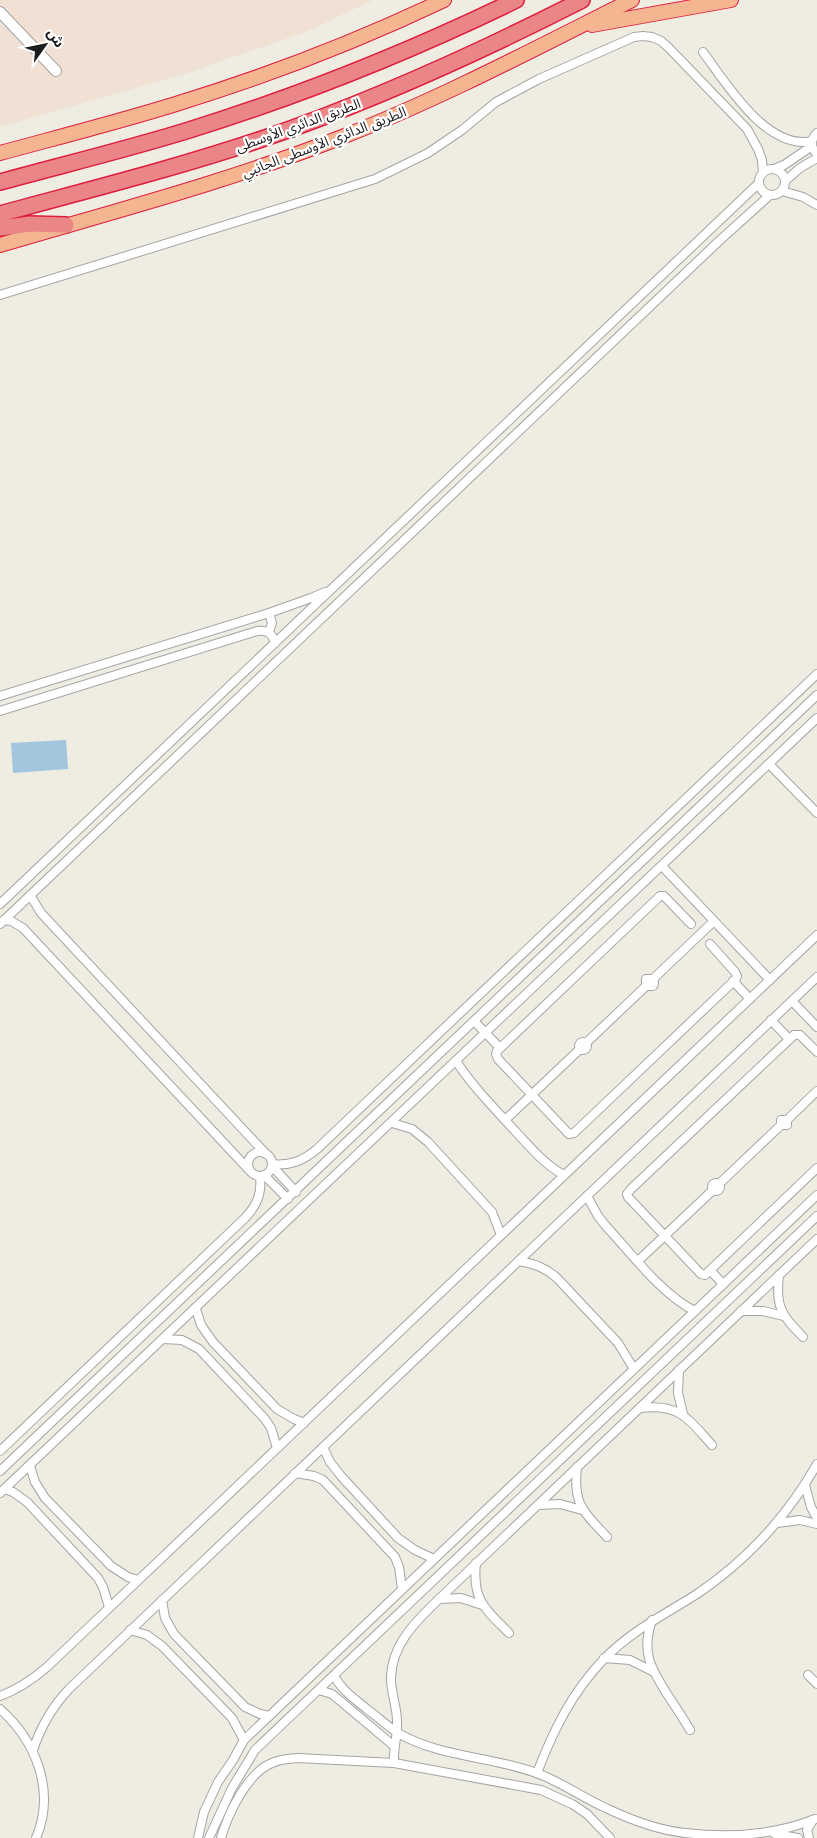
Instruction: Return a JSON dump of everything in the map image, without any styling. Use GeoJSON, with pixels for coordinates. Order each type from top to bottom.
{"type":"FeatureCollection","features":[{"type":"Feature","properties":{"kind":"highway"},"geometry":{"type":"LineString","coordinates":[[0,153],[142,114],[242,82],[348,42],[444,0]]}},
{"type":"Feature","properties":{"kind":"highway"},"geometry":{"type":"LineString","coordinates":[[0,182],[160,139],[277,100],[401,52],[516,0]]}},
{"type":"Feature","properties":{"kind":"highway","name":"الطريق الدائري الأوسطى"},"geometry":{"type":"LineString","coordinates":[[0,214],[161,171],[297,126],[430,73],[582,0]]}},
{"type":"Feature","properties":{"kind":"highway","name":"الطريق الدائري الأوسطى الجانبي"},"geometry":{"type":"LineString","coordinates":[[0,245],[205,186],[341,138],[465,84],[632,0]]}},
{"type":"Feature","properties":{"kind":"highway"},"geometry":{"type":"LineString","coordinates":[[570,31],[611,21],[731,0]]}},
{"type":"Feature","properties":{"kind":"highway"},"geometry":{"type":"LineString","coordinates":[[0,228],[30,224],[66,225]]}},
{"type":"Feature","properties":{"kind":"street"},"geometry":{"type":"LineString","coordinates":[[0,12],[56,71]]}},
{"type":"Feature","properties":{"kind":"street"},"geometry":{"type":"LineString","coordinates":[[0,295],[375,178],[411,162],[445,142],[496,102],[514,91],[618,44],[643,36],[652,37],[668,47],[746,129],[762,160],[763,173],[759,183],[0,904]]}},
{"type":"Feature","properties":{"kind":"street"},"geometry":{"type":"LineString","coordinates":[[703,52],[734,93],[768,129],[785,139],[812,144]]}},
{"type":"Feature","properties":{"kind":"street"},"geometry":{"type":"LineString","coordinates":[[763,173],[784,165],[812,144],[817,134]]}},
{"type":"Feature","properties":{"kind":"street"},"geometry":{"type":"LineString","coordinates":[[812,144],[817,154]]}},
{"type":"Feature","properties":{"kind":"street"},"geometry":{"type":"LineString","coordinates":[[2,922],[719,241],[770,195],[778,194],[782,191],[785,181],[800,168],[817,158]]}},
{"type":"Feature","properties":{"kind":"street"},"geometry":{"type":"LineString","coordinates":[[774,169],[782,173],[785,181]]}},
{"type":"Feature","properties":{"kind":"street"},"geometry":{"type":"LineString","coordinates":[[759,183],[762,190],[770,195]]}},
{"type":"Feature","properties":{"kind":"street"},"geometry":{"type":"LineString","coordinates":[[782,191],[803,197],[817,205]]}},
{"type":"Feature","properties":{"kind":"street"},"geometry":{"type":"LineString","coordinates":[[439,487],[449,498]]}},
{"type":"Feature","properties":{"kind":"street"},"geometry":{"type":"LineString","coordinates":[[0,696],[269,613],[312,598],[334,587]]}},
{"type":"Feature","properties":{"kind":"street"},"geometry":{"type":"LineString","coordinates":[[269,613],[272,622],[269,632]]}},
{"type":"Feature","properties":{"kind":"street"},"geometry":{"type":"LineString","coordinates":[[0,711],[257,631],[269,632],[273,637],[274,643]]}},
{"type":"Feature","properties":{"kind":"street"},"geometry":{"type":"LineString","coordinates":[[272,1165],[287,1165],[301,1161],[317,1149],[817,674]]}},
{"type":"Feature","properties":{"kind":"street"},"geometry":{"type":"LineString","coordinates":[[0,1471],[288,1200],[817,695]]}},
{"type":"Feature","properties":{"kind":"street"},"geometry":{"type":"LineString","coordinates":[[3,1491],[817,718]]}},
{"type":"Feature","properties":{"kind":"street"},"geometry":{"type":"LineString","coordinates":[[769,764],[817,812]]}},
{"type":"Feature","properties":{"kind":"street"},"geometry":{"type":"LineString","coordinates":[[117,792],[127,803]]}},
{"type":"Feature","properties":{"kind":"street"},"geometry":{"type":"LineString","coordinates":[[709,799],[720,810]]}},
{"type":"Feature","properties":{"kind":"street"},"geometry":{"type":"LineString","coordinates":[[662,866],[770,980]]}},
{"type":"Feature","properties":{"kind":"street"},"geometry":{"type":"LineString","coordinates":[[30,895],[40,913],[266,1154],[271,1160],[272,1165],[296,1192]]}},
{"type":"Feature","properties":{"kind":"street"},"geometry":{"type":"LineString","coordinates":[[691,924],[664,896],[660,896],[500,1048],[496,1054],[498,1059],[569,1134],[572,1134],[737,976],[710,944]]}},
{"type":"Feature","properties":{"kind":"street"},"geometry":{"type":"LineString","coordinates":[[2,922],[11,921],[23,928],[250,1171],[253,1174],[262,1176],[288,1200]]}},
{"type":"Feature","properties":{"kind":"street"},"geometry":{"type":"LineString","coordinates":[[505,1120],[646,986],[653,986],[653,979],[714,921]]}},
{"type":"Feature","properties":{"kind":"street"},"geometry":{"type":"LineString","coordinates":[[0,1696],[18,1689],[34,1679],[817,935]]}},
{"type":"Feature","properties":{"kind":"street"},"geometry":{"type":"LineString","coordinates":[[33,1750],[38,1733],[57,1702],[130,1630],[817,977]]}},
{"type":"Feature","properties":{"kind":"street"},"geometry":{"type":"LineString","coordinates":[[733,981],[750,999]]}},
{"type":"Feature","properties":{"kind":"street"},"geometry":{"type":"LineString","coordinates":[[792,1001],[817,1027]]}},
{"type":"Feature","properties":{"kind":"street"},"geometry":{"type":"LineString","coordinates":[[772,1020],[790,1039]]}},
{"type":"Feature","properties":{"kind":"street"},"geometry":{"type":"LineString","coordinates":[[474,1022],[500,1048]]}},
{"type":"Feature","properties":{"kind":"street"},"geometry":{"type":"LineString","coordinates":[[817,1052],[800,1035],[796,1034],[627,1194],[629,1199],[705,1275],[817,1168]]}},
{"type":"Feature","properties":{"kind":"street"},"geometry":{"type":"LineString","coordinates":[[456,1061],[474,1086],[505,1120],[548,1165],[564,1175]]}},
{"type":"Feature","properties":{"kind":"street"},"geometry":{"type":"LineString","coordinates":[[638,1261],[817,1091]]}},
{"type":"Feature","properties":{"kind":"street"},"geometry":{"type":"LineString","coordinates":[[392,1123],[412,1129],[428,1142],[492,1212],[501,1235]]}},
{"type":"Feature","properties":{"kind":"street"},"geometry":{"type":"LineString","coordinates":[[250,1171],[248,1164],[251,1156],[258,1152],[266,1154]]}},
{"type":"Feature","properties":{"kind":"street"},"geometry":{"type":"LineString","coordinates":[[262,1176],[268,1173],[272,1165]]}},
{"type":"Feature","properties":{"kind":"street"},"geometry":{"type":"LineString","coordinates":[[0,1451],[245,1218],[257,1203],[262,1176]]}},
{"type":"Feature","properties":{"kind":"street"},"geometry":{"type":"LineString","coordinates":[[198,1838],[204,1812],[218,1782],[244,1740],[817,1195]]}},
{"type":"Feature","properties":{"kind":"street"},"geometry":{"type":"LineString","coordinates":[[588,1196],[598,1216],[638,1261],[676,1300],[695,1311]]}},
{"type":"Feature","properties":{"kind":"street"},"geometry":{"type":"LineString","coordinates":[[209,1838],[232,1788],[255,1750],[817,1216]]}},
{"type":"Feature","properties":{"kind":"street"},"geometry":{"type":"LineString","coordinates":[[394,1763],[394,1746],[398,1732],[398,1720],[391,1679],[399,1646],[408,1631],[438,1599],[817,1239]]}},
{"type":"Feature","properties":{"kind":"street"},"geometry":{"type":"LineString","coordinates":[[519,1261],[549,1270],[618,1343],[634,1369]]}},
{"type":"Feature","properties":{"kind":"street"},"geometry":{"type":"LineString","coordinates":[[710,1270],[723,1284]]}},
{"type":"Feature","properties":{"kind":"street"},"geometry":{"type":"LineString","coordinates":[[779,1276],[778,1296],[784,1316],[803,1337]]}},
{"type":"Feature","properties":{"kind":"street"},"geometry":{"type":"LineString","coordinates":[[196,1309],[205,1332],[220,1350],[277,1409],[304,1423]]}},
{"type":"Feature","properties":{"kind":"street"},"geometry":{"type":"LineString","coordinates":[[742,1311],[763,1311],[784,1316]]}},
{"type":"Feature","properties":{"kind":"street"},"geometry":{"type":"LineString","coordinates":[[163,1340],[182,1340],[199,1350],[265,1419],[271,1428],[276,1448]]}},
{"type":"Feature","properties":{"kind":"street"},"geometry":{"type":"LineString","coordinates":[[679,1370],[678,1393],[683,1414]]}},
{"type":"Feature","properties":{"kind":"street"},"geometry":{"type":"LineString","coordinates":[[640,1408],[662,1407],[683,1414],[712,1445]]}},
{"type":"Feature","properties":{"kind":"street"},"geometry":{"type":"LineString","coordinates":[[323,1447],[330,1462],[341,1476],[398,1538],[415,1550],[434,1558]]}},
{"type":"Feature","properties":{"kind":"street"},"geometry":{"type":"LineString","coordinates":[[541,1790],[541,1775],[554,1730],[576,1692],[604,1658],[636,1631],[721,1577],[741,1560],[778,1522],[805,1486],[817,1464]]}},
{"type":"Feature","properties":{"kind":"street"},"geometry":{"type":"LineString","coordinates":[[30,1466],[35,1482],[44,1497],[111,1566],[128,1577],[138,1580]]}},
{"type":"Feature","properties":{"kind":"street"},"geometry":{"type":"LineString","coordinates":[[577,1467],[576,1489],[582,1510],[607,1537]]}},
{"type":"Feature","properties":{"kind":"street"},"geometry":{"type":"LineString","coordinates":[[296,1473],[314,1476],[323,1480],[388,1548],[400,1567],[402,1589]]}},
{"type":"Feature","properties":{"kind":"street"},"geometry":{"type":"LineString","coordinates":[[805,1486],[811,1507],[817,1518]]}},
{"type":"Feature","properties":{"kind":"street"},"geometry":{"type":"LineString","coordinates":[[3,1491],[20,1496],[27,1502],[98,1578],[109,1607]]}},
{"type":"Feature","properties":{"kind":"street"},"geometry":{"type":"LineString","coordinates":[[538,1505],[560,1504],[582,1510]]}},
{"type":"Feature","properties":{"kind":"street"},"geometry":{"type":"LineString","coordinates":[[482,1514],[481,1518],[485,1524],[492,1525]]}},
{"type":"Feature","properties":{"kind":"street"},"geometry":{"type":"LineString","coordinates":[[778,1522],[800,1520],[817,1524]]}},
{"type":"Feature","properties":{"kind":"street"},"geometry":{"type":"LineString","coordinates":[[456,1538],[460,1537],[466,1541],[467,1548]]}},
{"type":"Feature","properties":{"kind":"street"},"geometry":{"type":"LineString","coordinates":[[476,1564],[476,1585],[482,1605],[509,1633]]}},
{"type":"Feature","properties":{"kind":"street"},"geometry":{"type":"LineString","coordinates":[[438,1599],[461,1598],[482,1605]]}},
{"type":"Feature","properties":{"kind":"street"},"geometry":{"type":"LineString","coordinates":[[162,1600],[165,1618],[174,1634],[245,1706],[252,1711],[269,1716]]}},
{"type":"Feature","properties":{"kind":"street"},"geometry":{"type":"LineString","coordinates":[[653,1619],[648,1632],[647,1645],[652,1671],[690,1730]]}},
{"type":"Feature","properties":{"kind":"street"},"geometry":{"type":"LineString","coordinates":[[130,1630],[147,1635],[162,1646],[232,1718],[244,1740]]}},
{"type":"Feature","properties":{"kind":"street"},"geometry":{"type":"LineString","coordinates":[[604,1658],[630,1660],[652,1671]]}},
{"type":"Feature","properties":{"kind":"street"},"geometry":{"type":"LineString","coordinates":[[334,1675],[345,1692],[398,1732],[441,1750],[541,1775],[630,1819],[683,1833],[710,1836],[765,1834],[798,1838]]}},
{"type":"Feature","properties":{"kind":"street"},"geometry":{"type":"LineString","coordinates":[[808,1675],[817,1684]]}},
{"type":"Feature","properties":{"kind":"street"},"geometry":{"type":"LineString","coordinates":[[319,1690],[332,1694],[394,1746]]}},
{"type":"Feature","properties":{"kind":"street"},"geometry":{"type":"LineString","coordinates":[[0,1709],[24,1734],[33,1750],[40,1770],[44,1791],[43,1812],[36,1838]]}},
{"type":"Feature","properties":{"kind":"street"},"geometry":{"type":"LineString","coordinates":[[221,1838],[229,1815],[238,1798],[259,1771],[270,1763],[298,1758],[394,1763],[541,1790],[572,1804],[587,1814],[610,1838]]}},
{"type":"Feature","properties":{"kind":"street"},"geometry":{"type":"LineString","coordinates":[[765,1834],[791,1828],[816,1819]]}},
{"type":"Feature","properties":{"kind":"street"},"geometry":{"type":"LineString","coordinates":[[809,1838],[807,1830],[811,1822],[816,1819]]}},
{"type":"Feature","properties":{"kind":"shaded area"},"geometry":{"type":"Polygon","coordinates":[[[0,0],[373,0],[306,32],[188,73],[0,127],[0,0]]]}},
{"type":"Feature","properties":{"kind":"water"},"geometry":{"type":"Polygon","coordinates":[[[66,740],[68,769],[13,773],[11,743],[66,740]]]}}]}
